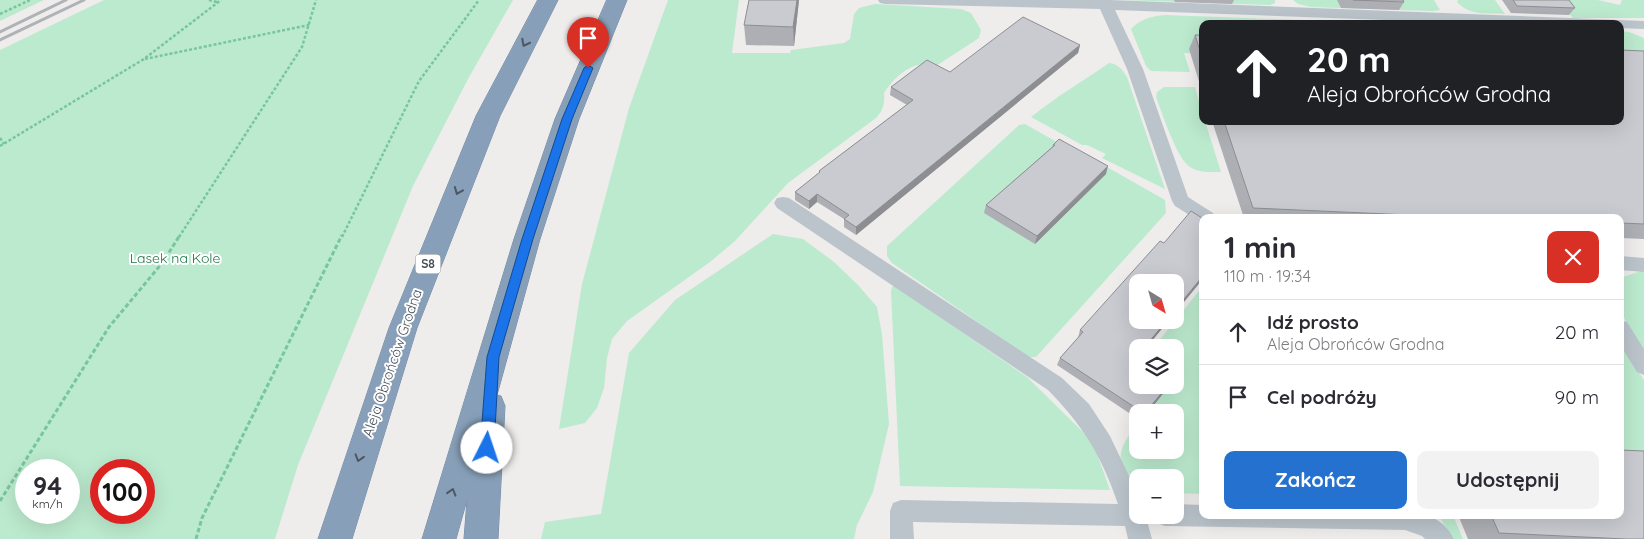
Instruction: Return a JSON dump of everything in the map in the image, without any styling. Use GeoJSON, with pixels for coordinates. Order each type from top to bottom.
{"type":"FeatureCollection","features":[{"type":"Feature","properties":{"kind":"highway","name":"Aleja Obrońców Grodna"},"geometry":{"type":"LineString","coordinates":[[335,539],[403,328],[488,116],[548,0]]}},
{"type":"Feature","properties":{"kind":"highway"},"geometry":{"type":"LineString","coordinates":[[439,539],[527,239],[567,119],[617,0]]}},
{"type":"Feature","properties":{"kind":"highway"},"geometry":{"type":"LineString","coordinates":[[481,539],[493,357]]}},
{"type":"Feature","properties":{"kind":"lane"},"geometry":{"type":"LineString","coordinates":[[885,0],[1104,2],[1525,20]]}},
{"type":"Feature","properties":{"kind":"lane"},"geometry":{"type":"LineString","coordinates":[[1104,2],[1135,69],[1181,202],[1200,214]]}},
{"type":"Feature","properties":{"kind":"lane"},"geometry":{"type":"LineString","coordinates":[[1624,24],[1644,25]]}},
{"type":"Feature","properties":{"kind":"lane"},"geometry":{"type":"LineString","coordinates":[[783,203],[1055,384],[1085,414],[1106,450],[1129,500]]}},
{"type":"Feature","properties":{"kind":"lane"},"geometry":{"type":"LineString","coordinates":[[1624,264],[1644,264]]}},
{"type":"Feature","properties":{"kind":"lane"},"geometry":{"type":"LineString","coordinates":[[1624,334],[1644,366]]}},
{"type":"Feature","properties":{"kind":"lane"},"geometry":{"type":"LineString","coordinates":[[902,539],[902,511],[1129,515]]}},
{"type":"Feature","properties":{"kind":"lane"},"geometry":{"type":"LineString","coordinates":[[1184,515],[1199,516]]}},
{"type":"Feature","properties":{"kind":"lane"},"geometry":{"type":"LineString","coordinates":[[1405,519],[1429,526],[1442,539]]}},
{"type":"Feature","properties":{"kind":"lane"},"geometry":{"type":"LineString","coordinates":[[1138,524],[1140,539]]}},
{"type":"Feature","properties":{"kind":"path"},"geometry":{"type":"LineString","coordinates":[[0,14],[30,0]]}},
{"type":"Feature","properties":{"kind":"path"},"geometry":{"type":"LineString","coordinates":[[209,0],[217,2]]}},
{"type":"Feature","properties":{"kind":"path"},"geometry":{"type":"LineString","coordinates":[[0,146],[144,59],[221,0]]}},
{"type":"Feature","properties":{"kind":"path"},"geometry":{"type":"LineString","coordinates":[[0,501],[109,327],[168,254],[302,47],[316,0]]}},
{"type":"Feature","properties":{"kind":"path"},"geometry":{"type":"LineString","coordinates":[[196,539],[202,518],[419,81],[479,0]]}},
{"type":"Feature","properties":{"kind":"path"},"geometry":{"type":"LineString","coordinates":[[144,59],[309,25]]}},
{"type":"Feature","properties":{"kind":"path"},"geometry":{"type":"LineString","coordinates":[[0,138],[4,144]]}},
{"type":"Feature","properties":{"kind":"green space"},"geometry":{"type":"Polygon","coordinates":[[[0,0],[44,0],[0,21],[0,0]]]}},
{"type":"Feature","properties":{"kind":"green space","name":"Lasek na Kole"},"geometry":{"type":"Polygon","coordinates":[[[104,0],[513,0],[468,79],[413,186],[298,465],[275,539],[0,539],[0,50],[104,0]]]}},
{"type":"Feature","properties":{"kind":"green space"},"geometry":{"type":"Polygon","coordinates":[[[668,0],[739,0],[732,53],[790,53],[791,50],[844,43],[850,39],[854,14],[859,8],[875,4],[961,9],[971,13],[981,30],[979,38],[936,66],[920,65],[906,70],[894,80],[884,93],[883,107],[876,118],[788,183],[735,241],[710,262],[627,321],[612,339],[607,358],[604,388],[597,408],[585,423],[559,429],[582,284],[629,108],[668,0]]]}},
{"type":"Feature","properties":{"kind":"green space"},"geometry":{"type":"Polygon","coordinates":[[[1121,0],[1275,0],[1275,3],[1270,5],[1121,0]]]}},
{"type":"Feature","properties":{"kind":"green space"},"geometry":{"type":"Polygon","coordinates":[[[1293,0],[1434,0],[1440,10],[1311,7],[1298,4],[1293,0]]]}},
{"type":"Feature","properties":{"kind":"green space"},"geometry":{"type":"Polygon","coordinates":[[[1458,0],[1495,0],[1505,14],[1473,12],[1457,2],[1458,0]]]}},
{"type":"Feature","properties":{"kind":"green space"},"geometry":{"type":"Polygon","coordinates":[[[1558,0],[1598,0],[1620,5],[1622,0],[1644,0],[1644,18],[1573,18],[1558,0]]]}},
{"type":"Feature","properties":{"kind":"green space"},"geometry":{"type":"Polygon","coordinates":[[[1155,16],[1303,20],[1199,20],[1199,54],[1184,53],[1190,72],[1151,71],[1146,66],[1131,29],[1138,23],[1155,16]]]}},
{"type":"Feature","properties":{"kind":"green space"},"geometry":{"type":"Polygon","coordinates":[[[1624,31],[1644,38],[1644,69],[1624,68],[1624,31]]]}},
{"type":"Feature","properties":{"kind":"green space"},"geometry":{"type":"Polygon","coordinates":[[[1109,63],[1120,67],[1127,77],[1165,189],[1102,158],[1106,154],[1087,145],[1082,145],[1031,117],[1109,63]]]}},
{"type":"Feature","properties":{"kind":"green space"},"geometry":{"type":"Polygon","coordinates":[[[1164,87],[1195,87],[1199,101],[1199,125],[1206,125],[1221,172],[1197,170],[1185,162],[1170,135],[1156,97],[1157,92],[1164,87]]]}},
{"type":"Feature","properties":{"kind":"green space"},"geometry":{"type":"Polygon","coordinates":[[[1025,124],[1071,150],[1077,150],[1165,200],[1166,213],[1036,357],[1024,354],[892,263],[887,256],[887,246],[1019,125],[1025,124]]]}},
{"type":"Feature","properties":{"kind":"green space"},"geometry":{"type":"Polygon","coordinates":[[[773,234],[803,239],[834,262],[877,307],[882,334],[889,424],[873,492],[857,525],[854,539],[541,539],[545,522],[601,514],[629,353],[675,300],[773,234]]]}},
{"type":"Feature","properties":{"kind":"green space"},"geometry":{"type":"Polygon","coordinates":[[[1644,271],[1644,350],[1624,317],[1624,277],[1644,271]]]}},
{"type":"Feature","properties":{"kind":"green space"},"geometry":{"type":"Polygon","coordinates":[[[893,285],[1027,377],[1084,433],[1096,451],[1110,490],[900,486],[891,291],[893,285]]]}},
{"type":"Feature","properties":{"kind":"green space"},"geometry":{"type":"Polygon","coordinates":[[[1199,291],[1199,494],[1184,493],[1184,469],[1129,469],[1129,478],[1124,470],[1121,463],[1121,451],[1129,435],[1129,459],[1184,459],[1184,404],[1149,404],[1154,394],[1184,394],[1184,339],[1160,339],[1168,329],[1184,329],[1184,310],[1199,291]]]}},
{"type":"Feature","properties":{"kind":"green space"},"geometry":{"type":"Polygon","coordinates":[[[1624,348],[1644,380],[1644,467],[1624,466],[1624,348]]]}},
{"type":"Feature","properties":{"kind":"green space"},"geometry":{"type":"Polygon","coordinates":[[[1441,519],[1455,519],[1463,539],[1454,539],[1441,519]]]}},
{"type":"Feature","properties":{"kind":"building"},"geometry":{"type":"Polygon","coordinates":[[[749,0],[797,0],[793,27],[744,25],[749,0]]]}},
{"type":"Feature","properties":{"kind":"building"},"geometry":{"type":"Polygon","coordinates":[[[1353,0],[1403,0],[1404,2],[1353,0]]]}},
{"type":"Feature","properties":{"kind":"building"},"geometry":{"type":"Polygon","coordinates":[[[1513,0],[1569,0],[1575,8],[1517,6],[1513,0]]]}},
{"type":"Feature","properties":{"kind":"building"},"geometry":{"type":"Polygon","coordinates":[[[1023,17],[1080,45],[856,227],[844,219],[849,215],[817,194],[809,201],[795,192],[819,171],[913,100],[891,87],[927,60],[950,72],[1023,17]]]}},
{"type":"Feature","properties":{"kind":"building"},"geometry":{"type":"Polygon","coordinates":[[[1195,35],[1199,35],[1199,48],[1195,35]]]}},
{"type":"Feature","properties":{"kind":"building"},"geometry":{"type":"Polygon","coordinates":[[[1624,50],[1644,51],[1644,224],[1624,223],[1624,214],[1387,214],[1253,208],[1225,125],[1624,125],[1624,50]]]}},
{"type":"Feature","properties":{"kind":"building"},"geometry":{"type":"Polygon","coordinates":[[[1059,139],[1108,166],[1037,236],[986,205],[1055,145],[1053,145],[1059,139]]]}},
{"type":"Feature","properties":{"kind":"building"},"geometry":{"type":"Polygon","coordinates":[[[1191,211],[1199,216],[1199,281],[1184,299],[1184,274],[1130,274],[1160,241],[1164,243],[1191,211]]]}},
{"type":"Feature","properties":{"kind":"building"},"geometry":{"type":"Polygon","coordinates":[[[1129,275],[1129,329],[1160,329],[1151,339],[1129,339],[1129,394],[1161,394],[1153,404],[1130,404],[1060,358],[1083,332],[1080,330],[1129,275]]]}},
{"type":"Feature","properties":{"kind":"building"},"geometry":{"type":"Polygon","coordinates":[[[1624,450],[1644,451],[1644,539],[1499,533],[1493,519],[1624,519],[1624,450]]]}},
{"type":"Feature","properties":{"kind":"railway"},"geometry":{"type":"LineString","coordinates":[[0,32],[66,0]]}},
{"type":"Feature","properties":{"kind":"railway"},"geometry":{"type":"LineString","coordinates":[[0,40],[84,0]]}},
{"type":"Feature","properties":{"kind":"route"},"geometry":{"type":"LineString","coordinates":[[487,448],[493,357],[527,239],[567,119],[588,68]]}}]}
